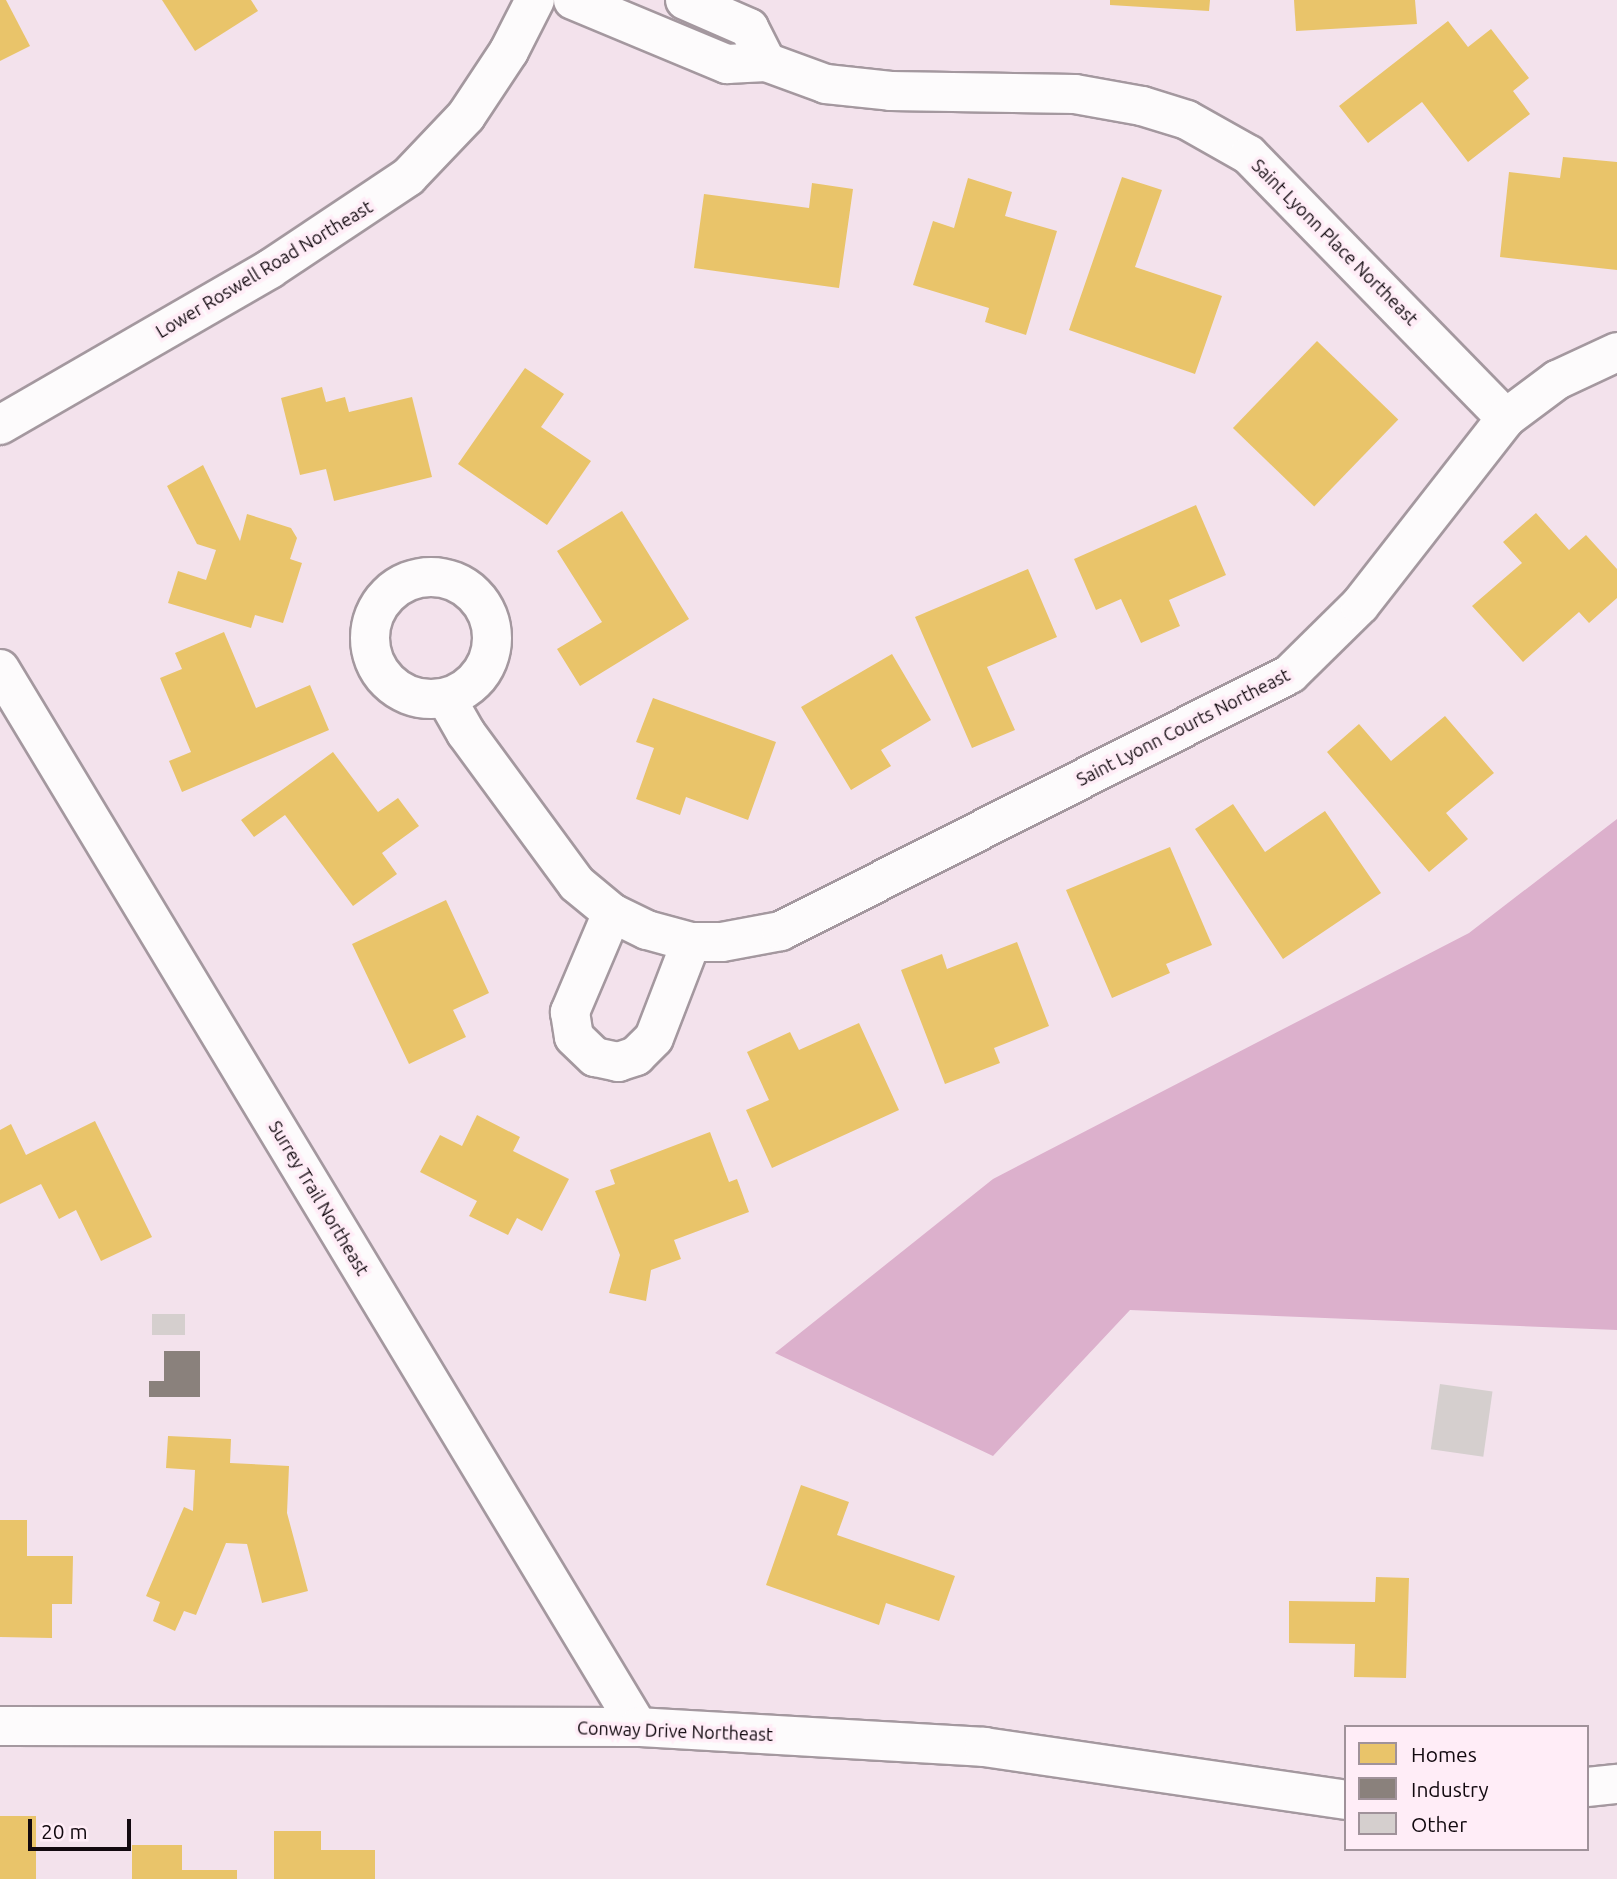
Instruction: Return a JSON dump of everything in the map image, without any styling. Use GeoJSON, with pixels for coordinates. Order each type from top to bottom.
{"type":"FeatureCollection","features":[{"type":"Feature","properties":{"kind":"street","name":"Lower Roswell Road Northeast"},"geometry":{"type":"LineString","coordinates":[[0,425],[270,270],[408,177],[466,116],[509,51],[535,0]]}},
{"type":"Feature","properties":{"kind":"street","name":"Saint Lyonn Place Northeast"},"geometry":{"type":"LineString","coordinates":[[573,0],[726,64],[766,62],[826,85],[891,91],[1075,94],[1142,106],[1187,120],[1249,155],[1506,418]]}},
{"type":"Feature","properties":{"kind":"street"},"geometry":{"type":"LineString","coordinates":[[685,0],[749,28],[766,62]]}},
{"type":"Feature","properties":{"kind":"street","name":"Saint Lyonn Courts Northeast"},"geometry":{"type":"LineString","coordinates":[[446,698],[466,733],[577,884],[611,913],[647,930],[691,942],[722,942],[781,931],[1290,674],[1360,605],[1506,418],[1557,380],[1617,352]]}},
{"type":"Feature","properties":{"kind":"street","name":"Surrey Trail Northeast"},"geometry":{"type":"LineString","coordinates":[[0,669],[638,1727]]}},
{"type":"Feature","properties":{"kind":"street"},"geometry":{"type":"LineString","coordinates":[[611,913],[570,1012],[574,1037],[595,1057],[627,1059],[654,1038],[691,942]]}},
{"type":"Feature","properties":{"kind":"street","name":"Conway Drive Northeast"},"geometry":{"type":"LineString","coordinates":[[0,1726],[638,1727],[984,1747],[1344,1800]]}},
{"type":"Feature","properties":{"kind":"street"},"geometry":{"type":"LineString","coordinates":[[1589,1787],[1617,1784]]}},
{"type":"Feature","properties":{"kind":"shaded area"},"geometry":{"type":"Polygon","coordinates":[[[1617,819],[1617,1330],[1130,1310],[993,1456],[775,1353],[993,1179],[1469,933],[1617,819]]]}},
{"type":"Feature","properties":{"kind":"building: Homes"},"geometry":{"type":"Polygon","coordinates":[[[0,0],[6,0],[30,46],[0,61],[0,0]]]}},
{"type":"Feature","properties":{"kind":"building: Homes"},"geometry":{"type":"Polygon","coordinates":[[[162,0],[251,0],[258,11],[195,51],[162,0]]]}},
{"type":"Feature","properties":{"kind":"building: Homes"},"geometry":{"type":"Polygon","coordinates":[[[1110,0],[1210,0],[1209,11],[1110,5],[1110,0]]]}},
{"type":"Feature","properties":{"kind":"building: Homes"},"geometry":{"type":"Polygon","coordinates":[[[1294,0],[1415,0],[1417,24],[1296,31],[1294,0]]]}},
{"type":"Feature","properties":{"kind":"building: Homes"},"geometry":{"type":"Polygon","coordinates":[[[1448,21],[1468,47],[1491,29],[1529,78],[1513,91],[1530,114],[1468,162],[1422,102],[1368,143],[1339,106],[1448,21]]]}},
{"type":"Feature","properties":{"kind":"building: Homes"},"geometry":{"type":"Polygon","coordinates":[[[1563,157],[1617,162],[1617,270],[1500,257],[1509,172],[1560,178],[1563,157]]]}},
{"type":"Feature","properties":{"kind":"building: Homes"},"geometry":{"type":"Polygon","coordinates":[[[1122,177],[1162,190],[1135,267],[1222,296],[1195,374],[1069,330],[1122,177]]]}},
{"type":"Feature","properties":{"kind":"building: Homes"},"geometry":{"type":"Polygon","coordinates":[[[968,178],[1012,192],[1005,216],[1057,231],[1026,335],[985,322],[989,308],[913,285],[933,221],[954,228],[968,178]]]}},
{"type":"Feature","properties":{"kind":"building: Homes"},"geometry":{"type":"Polygon","coordinates":[[[812,183],[853,189],[839,288],[694,268],[704,194],[809,208],[812,183]]]}},
{"type":"Feature","properties":{"kind":"building: Homes"},"geometry":{"type":"Polygon","coordinates":[[[1317,341],[1398,419],[1314,507],[1233,428],[1317,341]]]}},
{"type":"Feature","properties":{"kind":"building: Homes"},"geometry":{"type":"Polygon","coordinates":[[[525,368],[564,394],[541,427],[591,461],[547,525],[458,464],[525,368]]]}},
{"type":"Feature","properties":{"kind":"building: Homes"},"geometry":{"type":"Polygon","coordinates":[[[322,387],[326,402],[345,397],[349,412],[412,397],[432,477],[334,501],[326,469],[300,475],[281,398],[322,387]]]}},
{"type":"Feature","properties":{"kind":"building: Homes"},"geometry":{"type":"Polygon","coordinates":[[[203,465],[240,541],[247,514],[291,528],[297,538],[290,559],[302,563],[283,623],[255,615],[251,628],[168,603],[178,571],[206,580],[216,550],[197,544],[167,486],[203,465]]]}},
{"type":"Feature","properties":{"kind":"building: Homes"},"geometry":{"type":"Polygon","coordinates":[[[1196,505],[1226,575],[1169,600],[1180,626],[1141,643],[1121,599],[1096,610],[1074,559],[1196,505]]]}},
{"type":"Feature","properties":{"kind":"building: Homes"},"geometry":{"type":"Polygon","coordinates":[[[622,511],[689,619],[580,686],[557,649],[602,622],[557,551],[622,511]]]}},
{"type":"Feature","properties":{"kind":"building: Homes"},"geometry":{"type":"Polygon","coordinates":[[[1536,513],[1569,550],[1586,535],[1617,569],[1617,598],[1589,623],[1579,612],[1523,662],[1472,606],[1522,563],[1503,542],[1536,513]]]}},
{"type":"Feature","properties":{"kind":"building: Homes"},"geometry":{"type":"Polygon","coordinates":[[[1028,569],[1057,637],[987,667],[1015,730],[972,748],[915,617],[1028,569]]]}},
{"type":"Feature","properties":{"kind":"building: Homes"},"geometry":{"type":"Polygon","coordinates":[[[224,632],[256,708],[310,685],[329,730],[182,792],[169,761],[191,752],[160,678],[182,669],[175,653],[224,632]]]}},
{"type":"Feature","properties":{"kind":"building: Homes"},"geometry":{"type":"Polygon","coordinates":[[[892,654],[931,720],[881,750],[891,766],[851,790],[801,707],[892,654]]]}},
{"type":"Feature","properties":{"kind":"building: Homes"},"geometry":{"type":"Polygon","coordinates":[[[653,698],[776,742],[748,820],[686,797],[680,815],[636,799],[654,748],[636,742],[653,698]]]}},
{"type":"Feature","properties":{"kind":"building: Homes"},"geometry":{"type":"Polygon","coordinates":[[[1445,716],[1494,773],[1446,813],[1468,839],[1429,872],[1327,752],[1359,724],[1391,761],[1445,716]]]}},
{"type":"Feature","properties":{"kind":"building: Homes"},"geometry":{"type":"Polygon","coordinates":[[[333,752],[378,812],[398,798],[419,826],[382,853],[397,874],[353,906],[285,815],[254,837],[241,820],[333,752]]]}},
{"type":"Feature","properties":{"kind":"building: Homes"},"geometry":{"type":"Polygon","coordinates":[[[1233,804],[1265,852],[1325,811],[1381,893],[1283,959],[1195,829],[1233,804]]]}},
{"type":"Feature","properties":{"kind":"building: Homes"},"geometry":{"type":"Polygon","coordinates":[[[1170,847],[1212,945],[1166,964],[1170,973],[1112,998],[1066,890],[1170,847]]]}},
{"type":"Feature","properties":{"kind":"building: Homes"},"geometry":{"type":"Polygon","coordinates":[[[446,900],[489,993],[453,1010],[466,1037],[409,1064],[352,944],[446,900]]]}},
{"type":"Feature","properties":{"kind":"building: Homes"},"geometry":{"type":"Polygon","coordinates":[[[1017,942],[1049,1026],[994,1048],[1000,1063],[945,1084],[901,970],[942,954],[947,969],[1017,942]]]}},
{"type":"Feature","properties":{"kind":"building: Homes"},"geometry":{"type":"Polygon","coordinates":[[[859,1023],[899,1110],[772,1168],[746,1110],[769,1100],[747,1052],[790,1032],[799,1050],[859,1023]]]}},
{"type":"Feature","properties":{"kind":"building: Homes"},"geometry":{"type":"Polygon","coordinates":[[[477,1115],[520,1137],[513,1151],[569,1179],[542,1231],[517,1218],[508,1235],[469,1216],[477,1201],[420,1172],[440,1135],[462,1146],[477,1115]]]}},
{"type":"Feature","properties":{"kind":"building: Homes"},"geometry":{"type":"Polygon","coordinates":[[[95,1121],[152,1237],[101,1261],[76,1210],[59,1219],[41,1184],[0,1204],[0,1130],[11,1124],[26,1155],[95,1121]]]}},
{"type":"Feature","properties":{"kind":"building: Homes"},"geometry":{"type":"Polygon","coordinates":[[[710,1132],[729,1182],[737,1179],[749,1212],[674,1240],[681,1259],[651,1270],[646,1301],[609,1293],[620,1255],[595,1191],[615,1184],[610,1170],[710,1132]]]}},
{"type":"Feature","properties":{"kind":"building: Homes"},"geometry":{"type":"Polygon","coordinates":[[[168,1436],[231,1439],[230,1463],[289,1466],[287,1513],[308,1591],[262,1603],[247,1544],[226,1543],[196,1615],[184,1611],[175,1631],[153,1621],[160,1602],[146,1596],[184,1507],[193,1511],[195,1470],[166,1468],[168,1436]]]}},
{"type":"Feature","properties":{"kind":"building: Homes"},"geometry":{"type":"Polygon","coordinates":[[[801,1485],[849,1502],[837,1535],[955,1576],[939,1621],[886,1603],[879,1625],[766,1585],[801,1485]]]}},
{"type":"Feature","properties":{"kind":"building: Homes"},"geometry":{"type":"Polygon","coordinates":[[[0,1520],[27,1520],[27,1556],[73,1556],[72,1604],[52,1604],[52,1638],[0,1637],[0,1520]]]}},
{"type":"Feature","properties":{"kind":"building: Homes"},"geometry":{"type":"Polygon","coordinates":[[[1376,1577],[1409,1578],[1406,1678],[1354,1677],[1355,1644],[1289,1643],[1289,1601],[1375,1602],[1376,1577]]]}},
{"type":"Feature","properties":{"kind":"building: Homes"},"geometry":{"type":"Polygon","coordinates":[[[0,1816],[36,1816],[36,1879],[0,1879],[0,1816]]]}},
{"type":"Feature","properties":{"kind":"building: Homes"},"geometry":{"type":"Polygon","coordinates":[[[274,1831],[321,1831],[321,1850],[375,1850],[375,1879],[274,1879],[274,1831]]]}},
{"type":"Feature","properties":{"kind":"building: Homes"},"geometry":{"type":"Polygon","coordinates":[[[132,1845],[182,1845],[182,1870],[237,1870],[237,1879],[132,1879],[132,1845]]]}},
{"type":"Feature","properties":{"kind":"building: Industry"},"geometry":{"type":"Polygon","coordinates":[[[164,1351],[200,1351],[200,1397],[149,1397],[149,1381],[164,1381],[164,1351]]]}},
{"type":"Feature","properties":{"kind":"building: Other"},"geometry":{"type":"Polygon","coordinates":[[[709,24],[737,36],[728,55],[701,43],[709,24]]]}},
{"type":"Feature","properties":{"kind":"building: Other"},"geometry":{"type":"Polygon","coordinates":[[[152,1314],[185,1314],[185,1335],[152,1335],[152,1314]]]}},
{"type":"Feature","properties":{"kind":"building: Other"},"geometry":{"type":"Polygon","coordinates":[[[1440,1384],[1492,1391],[1483,1457],[1431,1449],[1440,1384]]]}}]}
